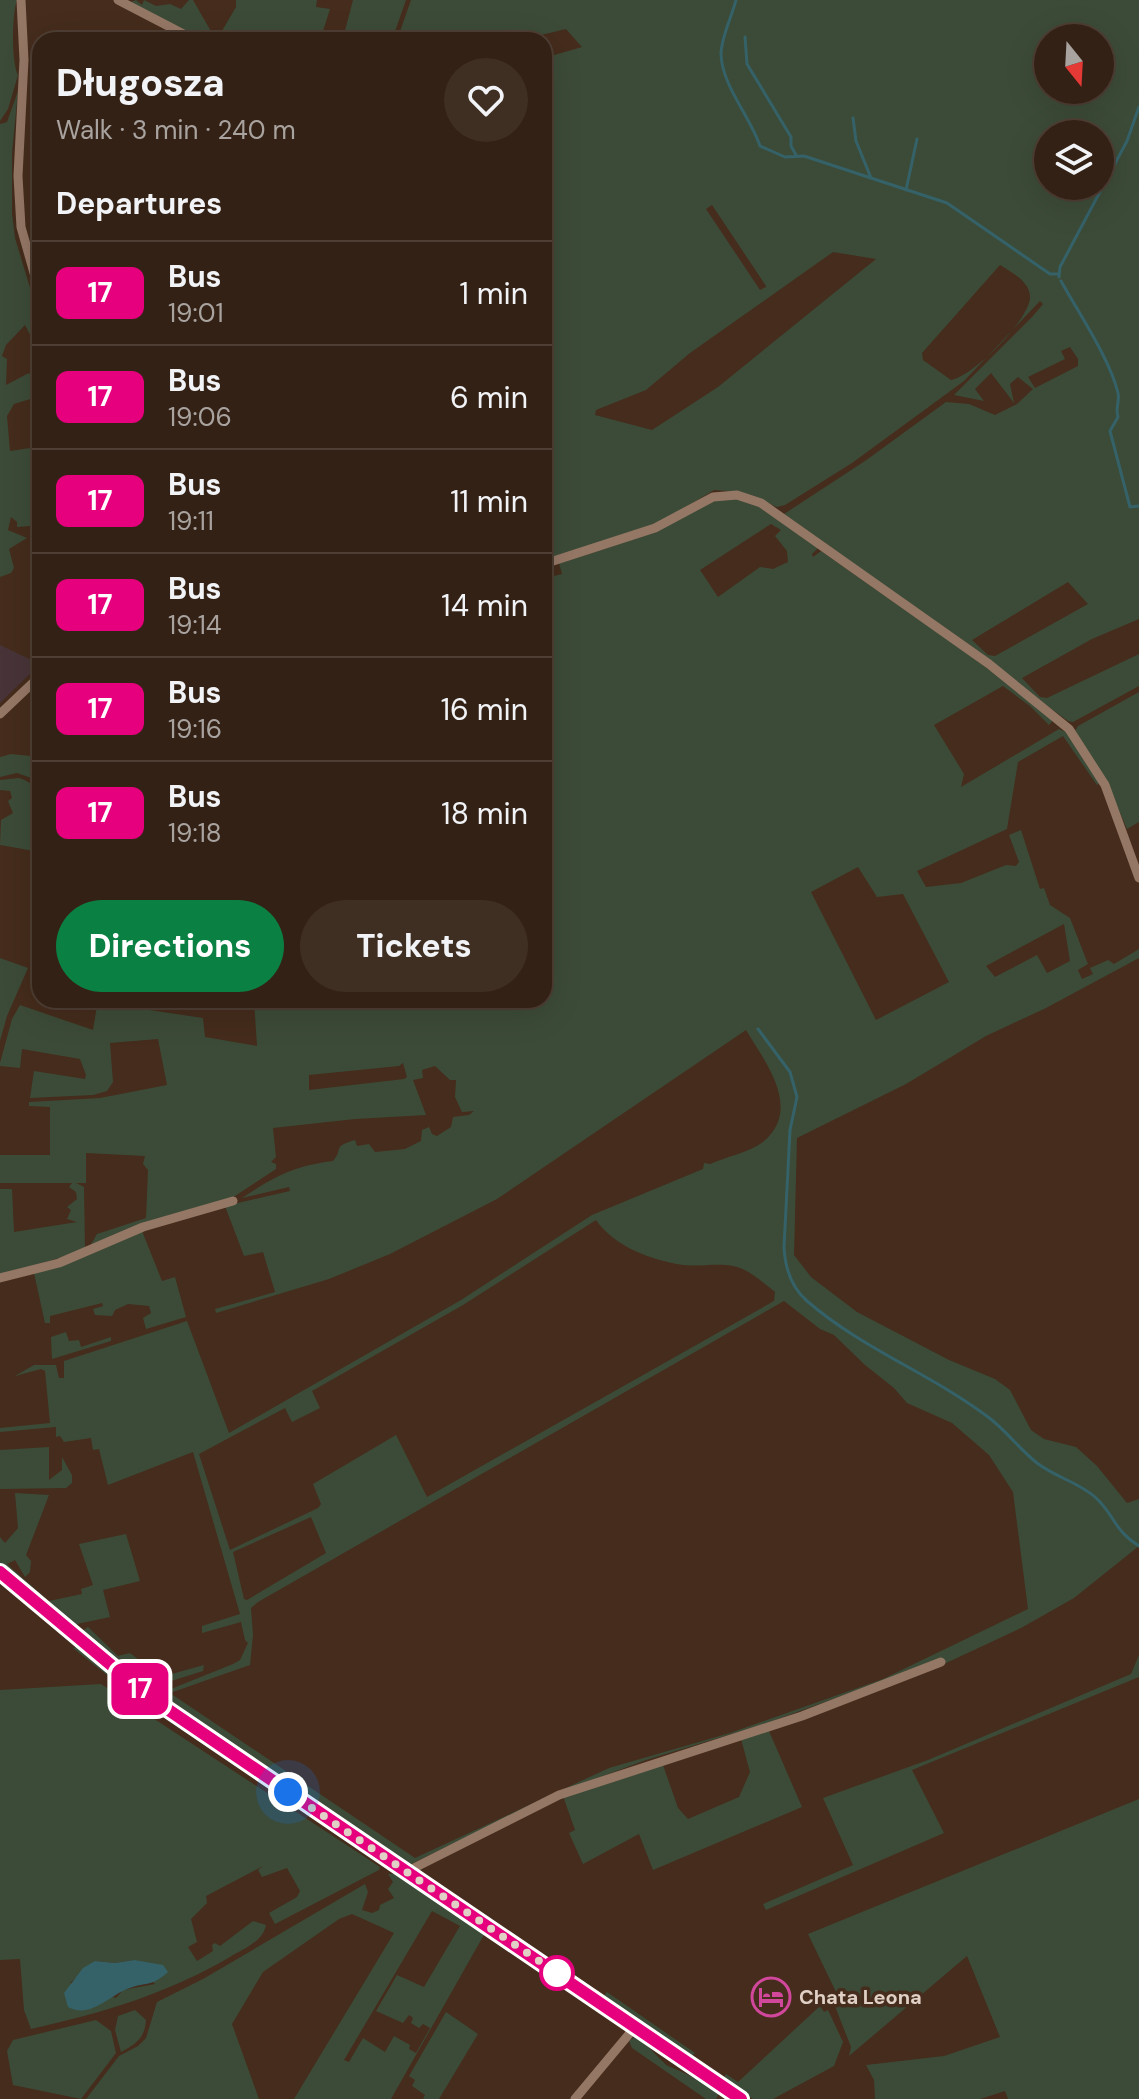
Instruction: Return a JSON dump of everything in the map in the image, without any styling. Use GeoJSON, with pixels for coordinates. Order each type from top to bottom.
{"type":"FeatureCollection","features":[{"type":"Feature","properties":{"kind":"main road"},"geometry":{"type":"LineString","coordinates":[[0,1572],[148,1696],[741,2099]]}},
{"type":"Feature","properties":{"kind":"street"},"geometry":{"type":"LineString","coordinates":[[21,0],[24,60],[18,176],[21,227],[32,266]]}},
{"type":"Feature","properties":{"kind":"street"},"geometry":{"type":"LineString","coordinates":[[118,0],[180,32]]}},
{"type":"Feature","properties":{"kind":"street"},"geometry":{"type":"LineString","coordinates":[[552,562],[655,528],[713,497],[737,495],[761,503],[977,656],[1069,729],[1105,785],[1139,878]]}},
{"type":"Feature","properties":{"kind":"street"},"geometry":{"type":"LineString","coordinates":[[0,714],[32,684]]}},
{"type":"Feature","properties":{"kind":"street"},"geometry":{"type":"LineString","coordinates":[[0,1278],[59,1263],[143,1227],[233,1201]]}},
{"type":"Feature","properties":{"kind":"street"},"geometry":{"type":"LineString","coordinates":[[406,1872],[559,1795],[815,1711],[941,1662]]}},
{"type":"Feature","properties":{"kind":"street"},"geometry":{"type":"LineString","coordinates":[[575,2099],[635,2027]]}},
{"type":"Feature","properties":{"kind":"shaded area"},"geometry":{"type":"Polygon","coordinates":[[[0,645],[32,660],[32,672],[0,703],[0,645]]]}},
{"type":"Feature","properties":{"kind":"green space"},"geometry":{"type":"Polygon","coordinates":[[[0,0],[17,0],[13,38],[18,75],[8,109],[0,121],[0,0]]]}},
{"type":"Feature","properties":{"kind":"green space"},"geometry":{"type":"Polygon","coordinates":[[[136,0],[142,5],[144,0],[156,6],[170,4],[181,9],[193,0],[211,32],[186,32],[131,2],[136,0]]]}},
{"type":"Feature","properties":{"kind":"green space"},"geometry":{"type":"Polygon","coordinates":[[[236,0],[317,0],[316,7],[330,9],[323,31],[326,32],[221,32],[236,7],[236,0]]]}},
{"type":"Feature","properties":{"kind":"green space"},"geometry":{"type":"Polygon","coordinates":[[[353,0],[406,0],[395,32],[345,32],[353,0]]]}},
{"type":"Feature","properties":{"kind":"green space"},"geometry":{"type":"Polygon","coordinates":[[[411,0],[1139,0],[1139,619],[1092,639],[1022,678],[1040,697],[1047,698],[1139,654],[1139,686],[1073,722],[1068,721],[784,514],[865,461],[946,402],[969,404],[995,415],[1017,404],[1033,389],[1018,377],[1010,384],[1014,403],[991,373],[975,389],[984,401],[954,395],[1043,304],[1040,301],[1013,330],[1028,306],[1029,291],[1023,281],[1000,265],[922,353],[923,360],[951,380],[988,356],[964,381],[852,463],[785,505],[777,507],[741,492],[714,490],[656,525],[552,559],[552,56],[582,47],[566,29],[552,32],[400,32],[411,0]],[[712,205],[706,209],[760,290],[766,287],[766,286],[712,205]],[[833,252],[690,353],[646,390],[596,410],[595,415],[652,430],[718,387],[876,259],[833,252]],[[1070,347],[1061,351],[1065,359],[1028,377],[1035,388],[1078,366],[1078,359],[1070,347]],[[1068,582],[972,640],[988,655],[995,656],[1088,604],[1068,582]]]}},
{"type":"Feature","properties":{"kind":"green space"},"geometry":{"type":"Polygon","coordinates":[[[18,91],[12,153],[12,214],[15,238],[32,294],[32,339],[25,325],[6,345],[2,356],[7,359],[6,385],[32,373],[32,398],[14,404],[7,416],[10,451],[32,449],[32,523],[30,526],[17,527],[17,522],[11,517],[8,530],[27,538],[9,549],[14,568],[11,573],[0,577],[0,124],[7,122],[18,91]]]}},
{"type":"Feature","properties":{"kind":"green space"},"geometry":{"type":"Polygon","coordinates":[[[731,497],[754,502],[818,548],[813,557],[821,551],[968,654],[1054,719],[1049,725],[1003,686],[934,725],[964,774],[961,787],[1059,729],[1066,732],[1100,783],[1097,785],[1063,736],[1018,762],[1007,829],[917,871],[926,887],[961,883],[1006,865],[1016,866],[1019,862],[1009,835],[1021,830],[1040,889],[1044,888],[1050,905],[1070,918],[1088,964],[1078,970],[1082,979],[1093,974],[1090,968],[1108,960],[1114,964],[1139,949],[1139,958],[986,1036],[906,1084],[797,1138],[794,1255],[811,1277],[857,1312],[949,1360],[995,1379],[1010,1390],[1031,1430],[1044,1439],[1076,1447],[1097,1466],[1127,1503],[1139,1499],[1139,1546],[1074,1598],[1021,1628],[944,1664],[940,1660],[767,1723],[646,1760],[557,1793],[409,1865],[156,1695],[233,1664],[240,1660],[248,1643],[241,1622],[202,1633],[202,1626],[240,1614],[193,1452],[108,1485],[99,1449],[93,1450],[91,1438],[64,1442],[60,1436],[56,1437],[56,1427],[0,1432],[0,1428],[50,1423],[45,1371],[41,1369],[15,1376],[34,1365],[56,1365],[59,1378],[64,1378],[64,1361],[187,1321],[229,1433],[461,1300],[592,1215],[703,1169],[704,1163],[710,1164],[758,1146],[775,1129],[780,1115],[777,1086],[770,1071],[746,1030],[497,1199],[390,1254],[329,1279],[216,1313],[215,1309],[275,1292],[263,1252],[244,1256],[225,1206],[290,1191],[289,1187],[242,1198],[285,1173],[333,1161],[340,1147],[348,1142],[355,1140],[357,1146],[369,1144],[375,1152],[405,1149],[421,1141],[422,1130],[429,1127],[432,1134],[437,1136],[451,1127],[453,1117],[469,1115],[474,1111],[462,1112],[455,1097],[456,1080],[450,1080],[435,1066],[422,1070],[423,1078],[413,1080],[426,1115],[273,1128],[276,1157],[271,1162],[276,1164],[276,1169],[235,1196],[89,1248],[97,1234],[146,1218],[148,1170],[143,1164],[145,1156],[86,1153],[86,1183],[76,1183],[84,1187],[85,1250],[0,1276],[0,1189],[12,1189],[14,1232],[77,1222],[67,1219],[71,1210],[67,1207],[77,1199],[76,1192],[69,1187],[72,1183],[0,1183],[0,1155],[50,1155],[50,1107],[29,1106],[29,1102],[100,1098],[167,1085],[158,1039],[110,1043],[113,1082],[107,1091],[93,1095],[30,1098],[34,1071],[85,1079],[80,1059],[22,1049],[20,1068],[0,1066],[0,1063],[12,1019],[20,1005],[93,1030],[97,1008],[136,1008],[203,1018],[205,1037],[257,1046],[255,1008],[552,1008],[552,571],[554,576],[562,574],[559,563],[646,534],[703,506],[731,497]],[[771,524],[700,570],[718,597],[760,567],[773,569],[788,562],[787,551],[775,536],[781,530],[771,524]],[[858,867],[811,892],[876,1020],[949,982],[903,894],[877,897],[858,867]],[[1064,924],[986,966],[995,977],[1037,955],[1047,973],[1070,961],[1064,924]],[[403,1063],[399,1066],[309,1075],[309,1090],[404,1079],[407,1077],[403,1063]],[[596,1220],[463,1305],[312,1391],[320,1408],[292,1422],[285,1408],[199,1454],[230,1550],[318,1508],[321,1504],[313,1484],[396,1435],[427,1497],[774,1301],[775,1292],[755,1276],[733,1266],[683,1265],[646,1256],[613,1238],[596,1220]],[[784,1301],[251,1608],[253,1635],[250,1665],[170,1693],[415,1858],[609,1768],[730,1733],[883,1679],[1028,1609],[1013,1492],[989,1455],[952,1423],[907,1403],[834,1335],[820,1329],[784,1301]],[[311,1517],[233,1552],[244,1599],[247,1600],[326,1553],[311,1517]]]}},
{"type":"Feature","properties":{"kind":"green space"},"geometry":{"type":"Polygon","coordinates":[[[1139,692],[1139,822],[1127,829],[1109,787],[1074,733],[1078,726],[1139,692]]]}},
{"type":"Feature","properties":{"kind":"green space"},"geometry":{"type":"Polygon","coordinates":[[[11,754],[32,756],[32,778],[17,773],[0,777],[0,757],[11,754]]]}},
{"type":"Feature","properties":{"kind":"green space"},"geometry":{"type":"Polygon","coordinates":[[[19,778],[32,785],[32,851],[0,845],[1,820],[13,813],[8,801],[12,798],[10,791],[0,790],[0,780],[19,778]]]}},
{"type":"Feature","properties":{"kind":"green space"},"geometry":{"type":"Polygon","coordinates":[[[0,958],[28,968],[7,1016],[0,1041],[0,958]]]}},
{"type":"Feature","properties":{"kind":"green space"},"geometry":{"type":"Polygon","coordinates":[[[142,1231],[162,1281],[175,1277],[186,1317],[146,1329],[143,1318],[151,1313],[149,1306],[128,1304],[115,1310],[112,1316],[95,1315],[93,1309],[103,1306],[102,1303],[50,1316],[50,1323],[45,1323],[34,1273],[142,1231]]]}},
{"type":"Feature","properties":{"kind":"green space"},"geometry":{"type":"Polygon","coordinates":[[[66,1332],[69,1341],[79,1340],[81,1347],[111,1337],[111,1341],[52,1359],[51,1337],[66,1332]]]}},
{"type":"Feature","properties":{"kind":"green space"},"geometry":{"type":"Polygon","coordinates":[[[49,1447],[49,1480],[62,1470],[62,1457],[72,1475],[72,1483],[66,1488],[0,1489],[0,1450],[49,1447]]]}},
{"type":"Feature","properties":{"kind":"green space"},"geometry":{"type":"Polygon","coordinates":[[[15,1493],[49,1495],[26,1555],[31,1561],[30,1572],[25,1577],[15,1560],[7,1564],[44,1597],[41,1599],[0,1567],[0,1537],[5,1543],[18,1528],[15,1493]]]}},
{"type":"Feature","properties":{"kind":"green space"},"geometry":{"type":"Polygon","coordinates":[[[126,1534],[140,1581],[103,1590],[110,1617],[77,1624],[72,1629],[46,1606],[49,1601],[82,1594],[81,1589],[93,1585],[79,1544],[126,1534]]]}},
{"type":"Feature","properties":{"kind":"green space"},"geometry":{"type":"Polygon","coordinates":[[[88,1627],[118,1656],[130,1653],[161,1677],[204,1665],[203,1671],[146,1689],[78,1634],[88,1627]]]}},
{"type":"Feature","properties":{"kind":"green space"},"geometry":{"type":"Polygon","coordinates":[[[79,1646],[382,1865],[142,1703],[73,1648],[79,1646]]]}},
{"type":"Feature","properties":{"kind":"green space"},"geometry":{"type":"Polygon","coordinates":[[[1139,1655],[1139,1677],[912,1770],[944,1833],[766,1910],[763,1904],[853,1865],[823,1798],[928,1760],[1131,1674],[1139,1655]]]}},
{"type":"Feature","properties":{"kind":"green space"},"geometry":{"type":"Polygon","coordinates":[[[101,1684],[380,1867],[379,1870],[275,1924],[269,1913],[297,1897],[300,1891],[287,1868],[262,1877],[258,1870],[263,1866],[206,1896],[207,1903],[191,1919],[197,1942],[188,1947],[197,1961],[213,1951],[212,1945],[220,1946],[253,1921],[266,1925],[261,1936],[252,1944],[158,1992],[109,2009],[31,2029],[24,2010],[20,1959],[0,1960],[0,1690],[101,1684]],[[134,1960],[115,1963],[95,1961],[70,1983],[116,1998],[123,1990],[155,1984],[134,1960]]]}},
{"type":"Feature","properties":{"kind":"green space"},"geometry":{"type":"Polygon","coordinates":[[[769,1731],[802,1807],[653,1870],[639,1834],[583,1864],[569,1833],[575,1830],[563,1796],[662,1762],[678,1808],[688,1819],[739,1797],[750,1772],[741,1739],[769,1731]]]}},
{"type":"Feature","properties":{"kind":"green space"},"geometry":{"type":"Polygon","coordinates":[[[1139,1799],[1139,2099],[1008,2099],[1005,2091],[980,2099],[875,2099],[874,2080],[866,2065],[944,2056],[1000,2037],[967,1956],[849,2056],[851,2047],[831,1996],[836,1992],[808,1934],[1139,1799]]]}},
{"type":"Feature","properties":{"kind":"green space"},"geometry":{"type":"Polygon","coordinates":[[[388,1874],[397,1874],[485,1933],[391,2099],[294,2099],[394,1933],[352,1914],[339,1919],[263,1972],[232,2024],[259,2099],[86,2099],[119,2056],[146,2038],[157,2002],[203,1979],[365,1884],[368,1892],[362,1910],[372,1913],[379,1910],[380,1905],[394,1898],[388,1889],[393,1882],[388,1874]],[[432,1911],[344,2060],[349,2062],[363,2038],[385,2052],[394,2036],[410,2045],[409,2049],[416,2053],[430,2028],[423,2024],[419,2028],[411,2023],[413,2018],[409,2015],[403,2023],[376,2011],[397,1975],[424,1987],[460,1926],[432,1911]]]}},
{"type":"Feature","properties":{"kind":"green space"},"geometry":{"type":"Polygon","coordinates":[[[607,1992],[695,2053],[691,2057],[603,1997],[607,1992]]]}},
{"type":"Feature","properties":{"kind":"green space"},"geometry":{"type":"Polygon","coordinates":[[[820,2006],[824,2012],[828,2010],[843,2042],[834,2066],[773,2099],[753,2099],[723,2079],[726,2074],[738,2082],[820,2006]]]}},
{"type":"Feature","properties":{"kind":"green space"},"geometry":{"type":"Polygon","coordinates":[[[135,2010],[146,2020],[144,2031],[135,2043],[121,2052],[115,2030],[118,2016],[135,2010]]]}},
{"type":"Feature","properties":{"kind":"green space"},"geometry":{"type":"Polygon","coordinates":[[[446,2012],[478,2034],[439,2099],[423,2099],[425,2095],[412,2086],[415,2080],[409,2076],[446,2012]]]}},
{"type":"Feature","properties":{"kind":"green space"},"geometry":{"type":"Polygon","coordinates":[[[96,2020],[111,2031],[116,2053],[81,2099],[13,2085],[7,2051],[13,2040],[96,2020]]]}},
{"type":"Feature","properties":{"kind":"green space"},"geometry":{"type":"Polygon","coordinates":[[[636,2036],[668,2066],[719,2093],[716,2099],[706,2099],[632,2048],[629,2041],[636,2036]]]}},
{"type":"Feature","properties":{"kind":"water"},"geometry":{"type":"Polygon","coordinates":[[[134,1960],[163,1965],[168,1972],[157,1980],[127,1989],[92,2008],[76,2010],[68,2007],[64,1993],[83,1968],[95,1961],[115,1963],[134,1960]]]}},
{"type":"Feature","properties":{"kind":"building","name":"Chata Leona"},"geometry":{"type":"Polygon","coordinates":[[[775,1985],[783,2001],[769,2008],[766,2002],[762,2005],[758,1998],[763,1996],[761,1992],[775,1985]]]}},
{"type":"Feature","properties":{"kind":"waterway"},"geometry":{"type":"LineString","coordinates":[[736,0],[721,54],[726,78],[760,146],[785,157],[804,156],[947,203],[1050,274],[1057,274]]}},
{"type":"Feature","properties":{"kind":"waterway"},"geometry":{"type":"LineString","coordinates":[[745,37],[747,64],[791,137],[791,146],[796,155]]}},
{"type":"Feature","properties":{"kind":"waterway"},"geometry":{"type":"LineString","coordinates":[[1059,277],[1060,267],[1127,141],[1139,107]]}},
{"type":"Feature","properties":{"kind":"waterway"},"geometry":{"type":"LineString","coordinates":[[853,118],[856,141],[871,178]]}},
{"type":"Feature","properties":{"kind":"waterway"},"geometry":{"type":"LineString","coordinates":[[906,190],[917,139]]}},
{"type":"Feature","properties":{"kind":"waterway"},"geometry":{"type":"LineString","coordinates":[[1061,281],[1114,380],[1118,417],[1110,431],[1130,507],[1139,506]]}},
{"type":"Feature","properties":{"kind":"waterway"},"geometry":{"type":"LineString","coordinates":[[758,1029],[790,1072],[797,1097],[790,1130],[784,1247],[787,1270],[797,1290],[850,1333],[988,1417],[1030,1458],[1088,1492],[1102,1504],[1124,1534],[1139,1546]]}},
{"type":"Feature","properties":{"kind":"bus line","name":"17"},"geometry":{"type":"LineString","coordinates":[[0,1572],[148,1696],[741,2099]]}},
{"type":"Feature","properties":{"kind":"place","name":"Chata Leona"},"geometry":{"type":"Point","coordinates":[771,1997]}},
{"type":"Feature","properties":{"kind":"route"},"geometry":{"type":"LineString","coordinates":[[288,1792],[557,1973]]}}]}
